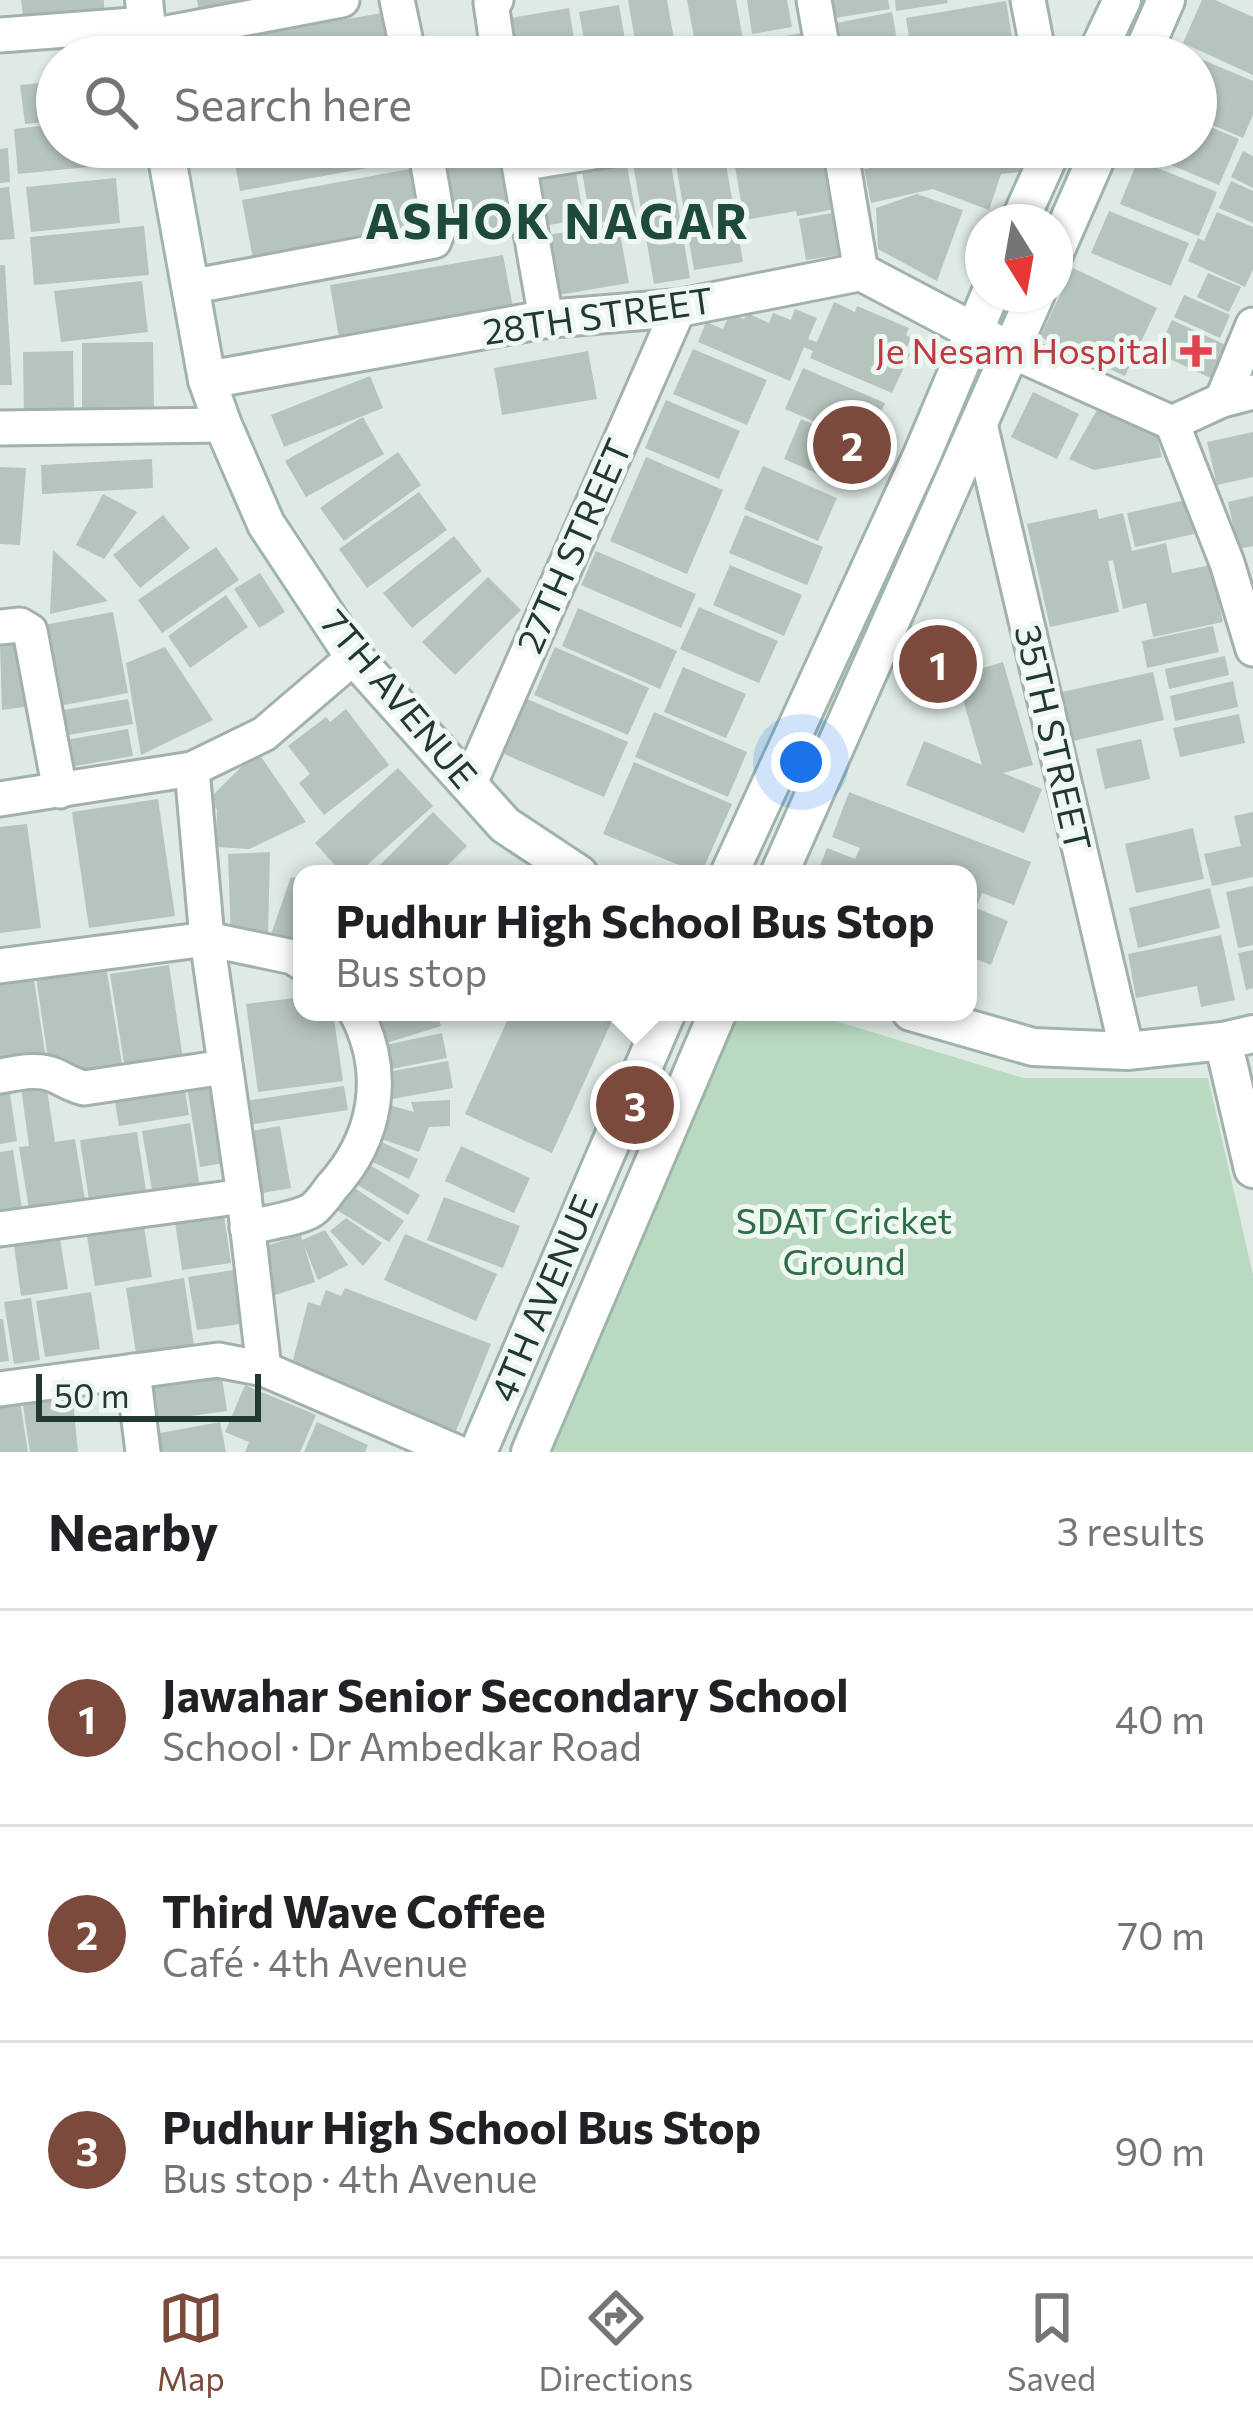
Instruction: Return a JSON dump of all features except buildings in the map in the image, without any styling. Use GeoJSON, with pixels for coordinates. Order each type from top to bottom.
{"type":"FeatureCollection","features":[{"type":"Feature","properties":{"kind":"main road"},"geometry":{"type":"LineString","coordinates":[[1105,36],[1122,0]]}},
{"type":"Feature","properties":{"kind":"main road"},"geometry":{"type":"LineString","coordinates":[[1150,36],[1166,0]]}},
{"type":"Feature","properties":{"kind":"main road","name":"7TH AVENUE"},"geometry":{"type":"LineString","coordinates":[[169,168],[207,380],[266,524],[354,657],[505,825],[565,865]]}},
{"type":"Feature","properties":{"kind":"main road"},"geometry":{"type":"LineString","coordinates":[[1027,204],[1043,168]]}},
{"type":"Feature","properties":{"kind":"main road"},"geometry":{"type":"LineString","coordinates":[[1073,211],[1092,168]]}},
{"type":"Feature","properties":{"kind":"main road"},"geometry":{"type":"LineString","coordinates":[[862,272],[1011,351]]}},
{"type":"Feature","properties":{"kind":"main road","name":"28TH STREET"},"geometry":{"type":"LineString","coordinates":[[207,380],[546,319],[679,308],[862,272]]}},
{"type":"Feature","properties":{"kind":"main road"},"geometry":{"type":"LineString","coordinates":[[733,865],[983,312]]}},
{"type":"Feature","properties":{"kind":"main road"},"geometry":{"type":"LineString","coordinates":[[782,865],[1028,312]]}},
{"type":"Feature","properties":{"kind":"main road","name":"4TH AVENUE"},"geometry":{"type":"LineString","coordinates":[[478,1452],[663,1021]]}},
{"type":"Feature","properties":{"kind":"main road"},"geometry":{"type":"LineString","coordinates":[[530,1452],[714,1021]]}},
{"type":"Feature","properties":{"kind":"main road"},"geometry":{"type":"LineString","coordinates":[[942,1021],[1033,1047],[1127,1051],[1238,1037],[1253,1169]]}},
{"type":"Feature","properties":{"kind":"street"},"geometry":{"type":"LineString","coordinates":[[0,35],[146,29],[342,0]]}},
{"type":"Feature","properties":{"kind":"street"},"geometry":{"type":"LineString","coordinates":[[397,0],[405,36]]}},
{"type":"Feature","properties":{"kind":"street"},"geometry":{"type":"LineString","coordinates":[[814,0],[820,36]]}},
{"type":"Feature","properties":{"kind":"street"},"geometry":{"type":"LineString","coordinates":[[1028,0],[1035,36]]}},
{"type":"Feature","properties":{"kind":"street"},"geometry":{"type":"LineString","coordinates":[[494,1],[497,36]]}},
{"type":"Feature","properties":{"kind":"street"},"geometry":{"type":"LineString","coordinates":[[189,287],[434,241],[439,228],[428,168]]}},
{"type":"Feature","properties":{"kind":"street"},"geometry":{"type":"LineString","coordinates":[[519,168],[546,319]]}},
{"type":"Feature","properties":{"kind":"street"},"geometry":{"type":"LineString","coordinates":[[844,168],[862,272]]}},
{"type":"Feature","properties":{"kind":"street","name":"27TH STREET"},"geometry":{"type":"LineString","coordinates":[[470,783],[679,308]]}},
{"type":"Feature","properties":{"kind":"street"},"geometry":{"type":"LineString","coordinates":[[1172,423],[1238,396],[1253,325]]}},
{"type":"Feature","properties":{"kind":"street"},"geometry":{"type":"LineString","coordinates":[[1011,351],[1172,423],[1240,560],[1253,650]]}},
{"type":"Feature","properties":{"kind":"street","name":"35TH STREET"},"geometry":{"type":"LineString","coordinates":[[980,424],[1127,1051]]}},
{"type":"Feature","properties":{"kind":"street"},"geometry":{"type":"LineString","coordinates":[[0,428],[223,425]]}},
{"type":"Feature","properties":{"kind":"street"},"geometry":{"type":"LineString","coordinates":[[0,627],[20,625],[30,632],[59,791]]}},
{"type":"Feature","properties":{"kind":"street"},"geometry":{"type":"LineString","coordinates":[[0,799],[192,769],[264,734],[354,657]]}},
{"type":"Feature","properties":{"kind":"street"},"geometry":{"type":"LineString","coordinates":[[192,769],[207,939],[264,1370]]}},
{"type":"Feature","properties":{"kind":"street"},"geometry":{"type":"LineString","coordinates":[[0,966],[207,939],[293,957]]}},
{"type":"Feature","properties":{"kind":"street"},"geometry":{"type":"LineString","coordinates":[[0,1229],[311,1210],[340,1180],[363,1145],[376,1095],[371,1051],[359,1021]]}},
{"type":"Feature","properties":{"kind":"street"},"geometry":{"type":"LineString","coordinates":[[0,1076],[35,1071],[84,1088],[225,1067]]}},
{"type":"Feature","properties":{"kind":"street"},"geometry":{"type":"LineString","coordinates":[[0,1389],[218,1360],[264,1370],[456,1452]]}},
{"type":"Feature","properties":{"kind":"street"},"geometry":{"type":"LineString","coordinates":[[133,1371],[143,1452]]}},
{"type":"Feature","properties":{"kind":"green space","name":"SDAT Cricket Ground"},"geometry":{"type":"Polygon","coordinates":[[[705,1021],[836,1021],[1023,1078],[1208,1078],[1253,1275],[1253,1452],[533,1452],[705,1021]]]}},
{"type":"Feature","properties":{"kind":"place","name":"Je Nesam Hospital"},"geometry":{"type":"Point","coordinates":[1196,351]}},
{"type":"Feature","properties":{"kind":"place","name":"Third Wave Coffee"},"geometry":{"type":"Point","coordinates":[852,445]}},
{"type":"Feature","properties":{"kind":"place","name":"Jawahar Senior Secondary School"},"geometry":{"type":"Point","coordinates":[938,664]}},
{"type":"Feature","properties":{"kind":"place","name":"Pudhur High School Bus Stop"},"geometry":{"type":"Point","coordinates":[635,1105]}},
{"type":"Feature","properties":{"kind":"district","name":"ASHOK NAGAR"},"geometry":{"type":"Point","coordinates":[558,222]}}]}
